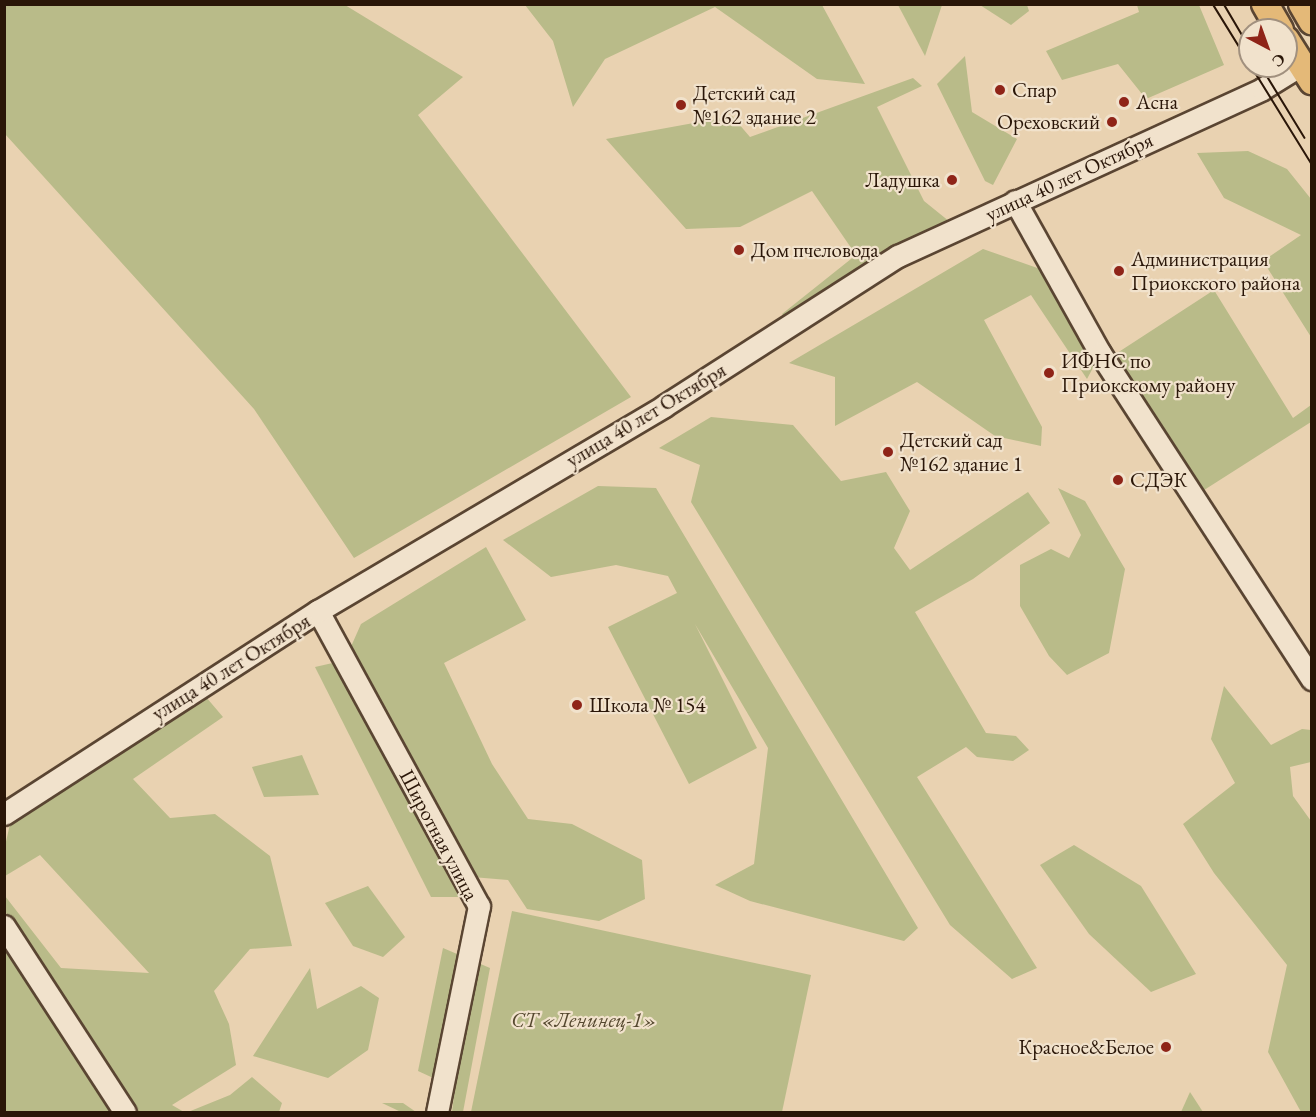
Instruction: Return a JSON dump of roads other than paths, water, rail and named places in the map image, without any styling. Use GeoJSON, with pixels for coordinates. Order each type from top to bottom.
{"type":"FeatureCollection","features":[{"type":"Feature","properties":{"kind":"main road"},"geometry":{"type":"LineString","coordinates":[[1265,4],[1273,18]]}},
{"type":"Feature","properties":{"kind":"main road"},"geometry":{"type":"LineString","coordinates":[[1302,4],[1311,21]]}},
{"type":"Feature","properties":{"kind":"main road"},"geometry":{"type":"LineString","coordinates":[[1298,55],[1308,68]]}},
{"type":"Feature","properties":{"kind":"street","name":"улица 40 лет Октября"},"geometry":{"type":"LineString","coordinates":[[4,814],[318,611],[663,406],[898,256],[1308,68]]}},
{"type":"Feature","properties":{"kind":"street"},"geometry":{"type":"LineString","coordinates":[[1015,201],[1101,353],[1311,679]]}},
{"type":"Feature","properties":{"kind":"street","name":"Широтная улица"},"geometry":{"type":"LineString","coordinates":[[318,611],[479,906],[437,1113]]}},
{"type":"Feature","properties":{"kind":"street"},"geometry":{"type":"LineString","coordinates":[[4,926],[125,1113]]}},
{"type":"Feature","properties":{"kind":"tram line"},"geometry":{"type":"LineString","coordinates":[[1213,4],[1312,164]]}},
{"type":"Feature","properties":{"kind":"tram line"},"geometry":{"type":"LineString","coordinates":[[1224,4],[1238,28]]}},
{"type":"Feature","properties":{"kind":"tram line"},"geometry":{"type":"LineString","coordinates":[[1268,78],[1305,138]]}},
{"type":"Feature","properties":{"kind":"place","name":"Спар"},"geometry":{"type":"Point","coordinates":[1000,90]}},
{"type":"Feature","properties":{"kind":"place","name":"Асна"},"geometry":{"type":"Point","coordinates":[1124,102]}},
{"type":"Feature","properties":{"kind":"place","name":"Детский сад №162 здание 2"},"geometry":{"type":"Point","coordinates":[681,105]}},
{"type":"Feature","properties":{"kind":"place","name":"Ореховский"},"geometry":{"type":"Point","coordinates":[1112,122]}},
{"type":"Feature","properties":{"kind":"place","name":"Ладушка"},"geometry":{"type":"Point","coordinates":[952,180]}},
{"type":"Feature","properties":{"kind":"place","name":"Дом пчеловода"},"geometry":{"type":"Point","coordinates":[739,250]}},
{"type":"Feature","properties":{"kind":"place","name":"Администрация Приокского района"},"geometry":{"type":"Point","coordinates":[1119,271]}},
{"type":"Feature","properties":{"kind":"place","name":"ИФНС по Приокскому району"},"geometry":{"type":"Point","coordinates":[1049,373]}},
{"type":"Feature","properties":{"kind":"place","name":"Детский сад №162 здание 1"},"geometry":{"type":"Point","coordinates":[888,452]}},
{"type":"Feature","properties":{"kind":"place","name":"СДЭК"},"geometry":{"type":"Point","coordinates":[1118,480]}},
{"type":"Feature","properties":{"kind":"place","name":"Школа № 154"},"geometry":{"type":"Point","coordinates":[577,705]}},
{"type":"Feature","properties":{"kind":"place","name":"Красное&Белое"},"geometry":{"type":"Point","coordinates":[1166,1047]}},
{"type":"Feature","properties":{"kind":"park label","name":"СТ «Ленинец-1»"},"geometry":{"type":"Point","coordinates":[584,1020]}}]}
